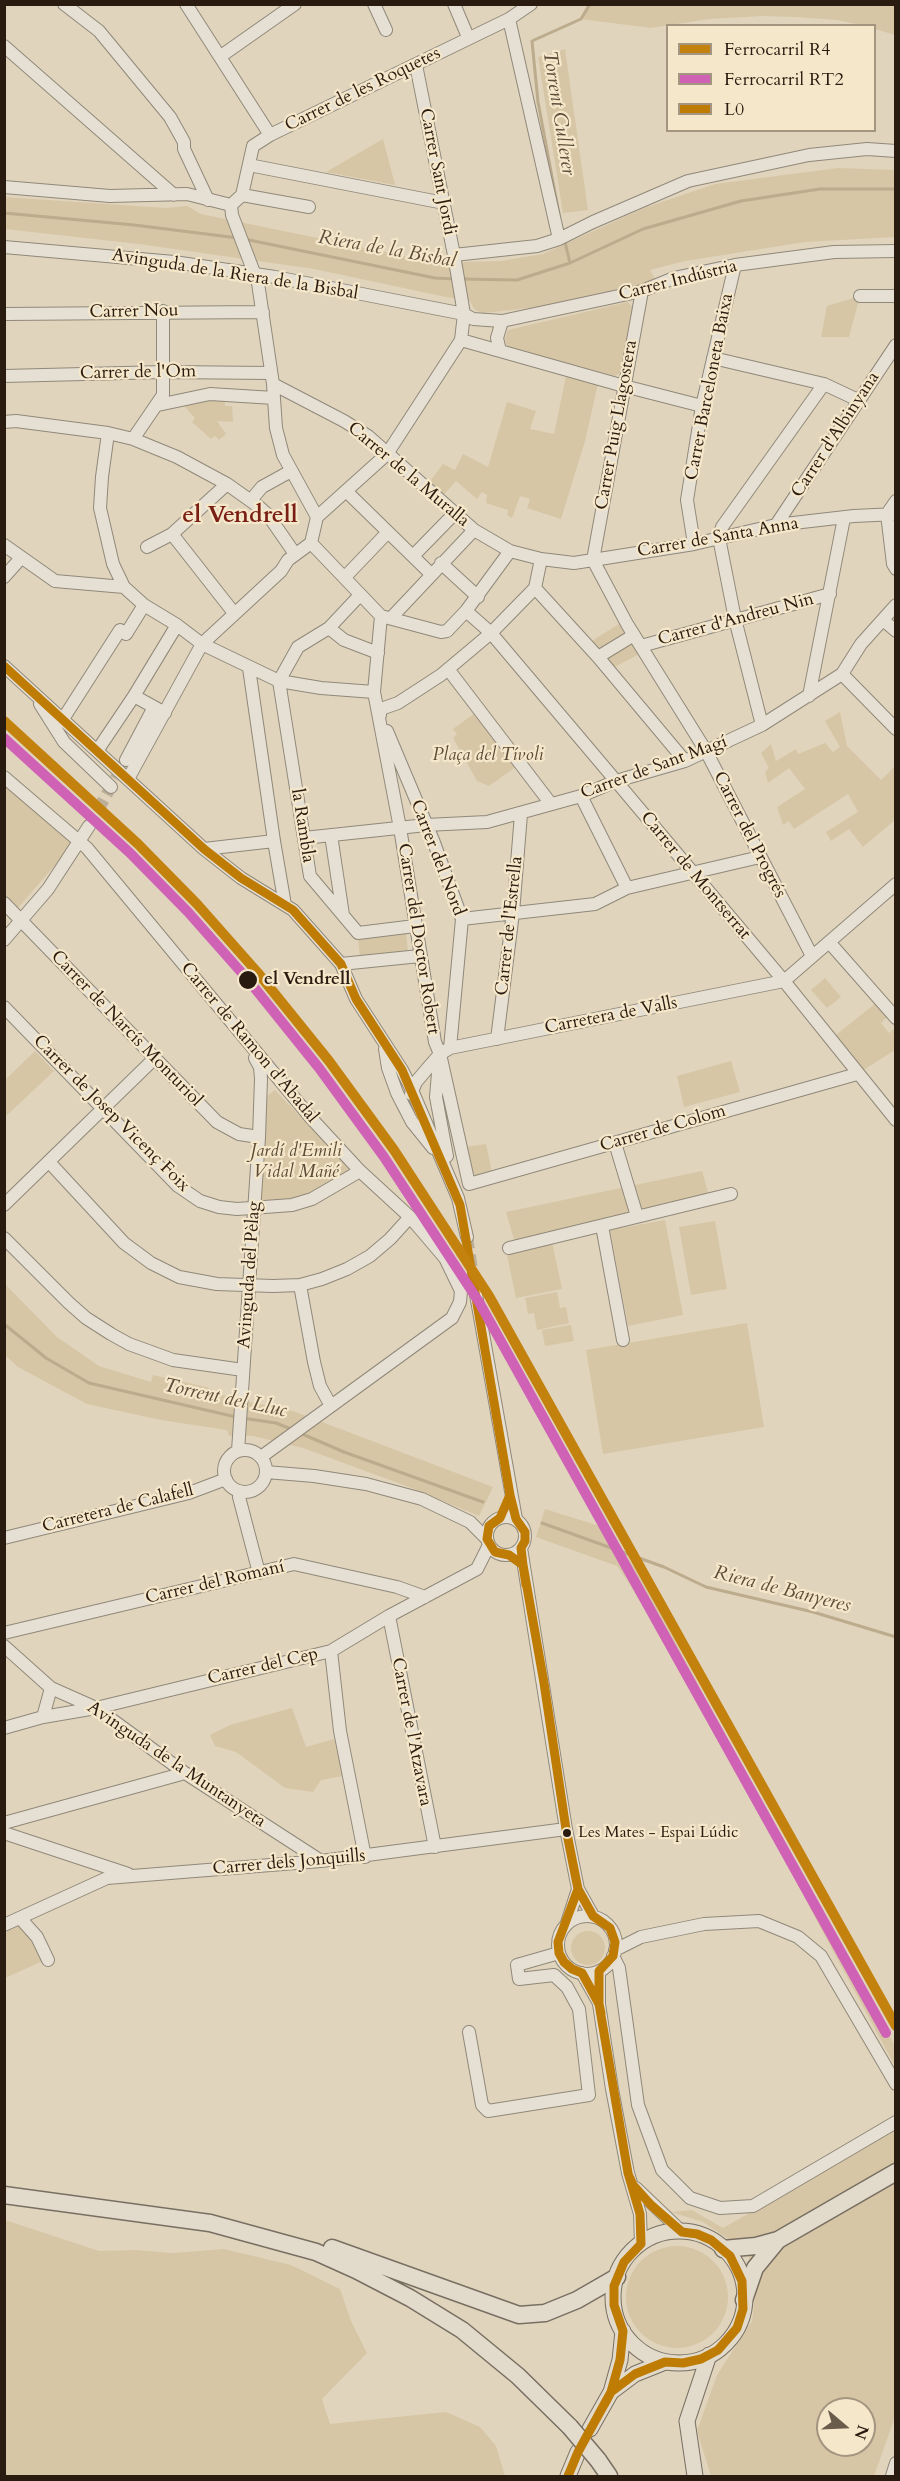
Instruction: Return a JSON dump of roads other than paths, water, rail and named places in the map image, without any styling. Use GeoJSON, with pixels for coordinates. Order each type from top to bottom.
{"type":"FeatureCollection","features":[{"type":"Feature","properties":{"kind":"highway"},"geometry":{"type":"LineString","coordinates":[[723,2249],[756,2246],[778,2240],[896,2172]]}},
{"type":"Feature","properties":{"kind":"highway"},"geometry":{"type":"LineString","coordinates":[[4,2195],[210,2223],[316,2252],[356,2270],[410,2298],[462,2330],[518,2376],[570,2427],[609,2476]]}},
{"type":"Feature","properties":{"kind":"highway"},"geometry":{"type":"LineString","coordinates":[[210,2223],[231,2221],[279,2232],[435,2283],[519,2314],[546,2313],[577,2300],[617,2277]]}},
{"type":"Feature","properties":{"kind":"highway"},"geometry":{"type":"LineString","coordinates":[[744,2300],[755,2268],[778,2240]]}},
{"type":"Feature","properties":{"kind":"main road"},"geometry":{"type":"LineString","coordinates":[[611,2392],[635,2374],[665,2362],[692,2362],[709,2355],[725,2344],[737,2328],[744,2300],[739,2272],[723,2249],[704,2236],[682,2232],[656,2236],[641,2244],[629,2255],[617,2277],[614,2305],[623,2331],[641,2351],[665,2362]]}},
{"type":"Feature","properties":{"kind":"main road"},"geometry":{"type":"LineString","coordinates":[[590,2429],[611,2392],[620,2360],[623,2331]]}},
{"type":"Feature","properties":{"kind":"main road"},"geometry":{"type":"LineString","coordinates":[[695,2476],[687,2421],[709,2355]]}},
{"type":"Feature","properties":{"kind":"main road"},"geometry":{"type":"LineString","coordinates":[[568,2476],[578,2452]]}},
{"type":"Feature","properties":{"kind":"street"},"geometry":{"type":"LineString","coordinates":[[64,4],[99,31],[170,117],[184,142],[184,149],[208,200]]}},
{"type":"Feature","properties":{"kind":"street"},"geometry":{"type":"LineString","coordinates":[[186,4],[270,135]]}},
{"type":"Feature","properties":{"kind":"street"},"geometry":{"type":"LineString","coordinates":[[221,56],[295,4]]}},
{"type":"Feature","properties":{"kind":"street"},"geometry":{"type":"LineString","coordinates":[[374,4],[386,30]]}},
{"type":"Feature","properties":{"kind":"street"},"geometry":{"type":"LineString","coordinates":[[454,4],[468,37]]}},
{"type":"Feature","properties":{"kind":"street","name":"Carrer de les Roquetes"},"geometry":{"type":"LineString","coordinates":[[242,195],[253,146],[270,135],[509,19],[531,4]]}},
{"type":"Feature","properties":{"kind":"street"},"geometry":{"type":"LineString","coordinates":[[509,19],[559,239]]}},
{"type":"Feature","properties":{"kind":"street"},"geometry":{"type":"LineString","coordinates":[[4,46],[181,195]]}},
{"type":"Feature","properties":{"kind":"street","name":"Carrer Sant Jordi"},"geometry":{"type":"LineString","coordinates":[[416,65],[455,258],[463,308],[461,340]]}},
{"type":"Feature","properties":{"kind":"street"},"geometry":{"type":"LineString","coordinates":[[455,258],[537,246],[559,239],[688,181],[809,155],[867,149],[896,151]]}},
{"type":"Feature","properties":{"kind":"street"},"geometry":{"type":"LineString","coordinates":[[248,170],[444,203]]}},
{"type":"Feature","properties":{"kind":"street"},"geometry":{"type":"LineString","coordinates":[[4,187],[110,196],[181,195],[208,200],[232,210],[258,283],[272,379],[276,428],[291,471],[316,520]]}},
{"type":"Feature","properties":{"kind":"street"},"geometry":{"type":"LineString","coordinates":[[232,210],[242,195],[309,207]]}},
{"type":"Feature","properties":{"kind":"street","name":"Avinguda de la Riera de la Bisbal"},"geometry":{"type":"LineString","coordinates":[[4,247],[174,262],[253,272],[463,308]]}},
{"type":"Feature","properties":{"kind":"street","name":"Carrer Indústria"},"geometry":{"type":"LineString","coordinates":[[463,308],[473,320],[502,321],[642,291],[674,278],[735,265],[834,252],[896,250]]}},
{"type":"Feature","properties":{"kind":"street","name":"Carrer Barceloneta Baixa"},"geometry":{"type":"LineString","coordinates":[[694,544],[687,500],[702,406],[735,265]]}},
{"type":"Feature","properties":{"kind":"street","name":"Carrer Puig Llagostera"},"geometry":{"type":"LineString","coordinates":[[593,560],[642,291]]}},
{"type":"Feature","properties":{"kind":"street"},"geometry":{"type":"LineString","coordinates":[[860,296],[896,296]]}},
{"type":"Feature","properties":{"kind":"street"},"geometry":{"type":"LineString","coordinates":[[133,440],[163,395],[163,311]]}},
{"type":"Feature","properties":{"kind":"street","name":"Carrer Nou"},"geometry":{"type":"LineString","coordinates":[[4,314],[263,312]]}},
{"type":"Feature","properties":{"kind":"street"},"geometry":{"type":"LineString","coordinates":[[500,351],[497,338],[502,321]]}},
{"type":"Feature","properties":{"kind":"street"},"geometry":{"type":"LineString","coordinates":[[126,760],[202,644],[281,572],[292,557],[311,544],[316,520],[387,454],[461,340],[702,406]]}},
{"type":"Feature","properties":{"kind":"street","name":"Carrer d'Albinyana"},"geometry":{"type":"LineString","coordinates":[[776,525],[896,345]]}},
{"type":"Feature","properties":{"kind":"street"},"geometry":{"type":"LineString","coordinates":[[713,358],[824,384],[858,400]]}},
{"type":"Feature","properties":{"kind":"street","name":"Carrer de l'Om"},"geometry":{"type":"LineString","coordinates":[[4,375],[164,372],[272,379]]}},
{"type":"Feature","properties":{"kind":"street","name":"Carrer de la Muralla"},"geometry":{"type":"LineString","coordinates":[[272,379],[368,436],[474,530],[510,551],[541,559]]}},
{"type":"Feature","properties":{"kind":"street"},"geometry":{"type":"LineString","coordinates":[[762,725],[735,619],[719,538],[722,527],[824,384]]}},
{"type":"Feature","properties":{"kind":"street"},"geometry":{"type":"LineString","coordinates":[[158,405],[210,394],[274,398]]}},
{"type":"Feature","properties":{"kind":"street"},"geometry":{"type":"LineString","coordinates":[[4,422],[16,421],[108,433],[133,440],[177,457],[227,484],[257,493],[292,557]]}},
{"type":"Feature","properties":{"kind":"street"},"geometry":{"type":"LineString","coordinates":[[108,433],[100,508],[113,564],[124,586],[144,605],[177,625],[202,644],[279,681],[321,688],[374,692]]}},
{"type":"Feature","properties":{"kind":"street"},"geometry":{"type":"LineString","coordinates":[[257,493],[291,471]]}},
{"type":"Feature","properties":{"kind":"street"},"geometry":{"type":"LineString","coordinates":[[147,547],[172,534],[227,484]]}},
{"type":"Feature","properties":{"kind":"street"},"geometry":{"type":"LineString","coordinates":[[347,492],[431,574]]}},
{"type":"Feature","properties":{"kind":"street"},"geometry":{"type":"LineString","coordinates":[[896,501],[891,514],[896,569]]}},
{"type":"Feature","properties":{"kind":"street"},"geometry":{"type":"LineString","coordinates":[[414,555],[454,514]]}},
{"type":"Feature","properties":{"kind":"street","name":"Carrer de Santa Anna"},"geometry":{"type":"LineString","coordinates":[[541,559],[574,563],[694,544],[776,525],[891,514]]}},
{"type":"Feature","properties":{"kind":"street"},"geometry":{"type":"LineString","coordinates":[[809,696],[844,518]]}},
{"type":"Feature","properties":{"kind":"street"},"geometry":{"type":"LineString","coordinates":[[386,617],[474,530]]}},
{"type":"Feature","properties":{"kind":"street"},"geometry":{"type":"LineString","coordinates":[[345,577],[388,532]]}},
{"type":"Feature","properties":{"kind":"street"},"geometry":{"type":"LineString","coordinates":[[172,534],[234,613]]}},
{"type":"Feature","properties":{"kind":"street"},"geometry":{"type":"LineString","coordinates":[[311,544],[360,595],[386,617],[441,632],[447,630],[478,597],[510,551]]}},
{"type":"Feature","properties":{"kind":"street"},"geometry":{"type":"LineString","coordinates":[[4,545],[55,581],[124,586]]}},
{"type":"Feature","properties":{"kind":"street"},"geometry":{"type":"LineString","coordinates":[[4,577],[21,558]]}},
{"type":"Feature","properties":{"kind":"street"},"geometry":{"type":"LineString","coordinates":[[378,710],[398,703],[448,669],[491,633],[535,588],[541,559]]}},
{"type":"Feature","properties":{"kind":"street","name":"Carrer del Progrés"},"geometry":{"type":"LineString","coordinates":[[593,560],[638,640],[706,751],[812,956]]}},
{"type":"Feature","properties":{"kind":"street"},"geometry":{"type":"LineString","coordinates":[[441,564],[478,597]]}},
{"type":"Feature","properties":{"kind":"street"},"geometry":{"type":"LineString","coordinates":[[535,588],[598,657],[685,761]]}},
{"type":"Feature","properties":{"kind":"street","name":"Carrer d'Andreu Nin"},"geometry":{"type":"LineString","coordinates":[[598,657],[638,640],[735,619],[830,594]]}},
{"type":"Feature","properties":{"kind":"street"},"geometry":{"type":"LineString","coordinates":[[279,681],[298,647],[328,628],[360,595]]}},
{"type":"Feature","properties":{"kind":"street"},"geometry":{"type":"LineString","coordinates":[[63,719],[120,630],[126,634],[144,605]]}},
{"type":"Feature","properties":{"kind":"street","name":"Carrer de Sant Magí"},"geometry":{"type":"LineString","coordinates":[[304,838],[426,825],[487,822],[581,796],[616,781],[685,761],[762,725],[842,674],[861,644],[896,605]]}},
{"type":"Feature","properties":{"kind":"street","name":"Carrer de Montserrat"},"geometry":{"type":"LineString","coordinates":[[466,611],[491,633],[784,981],[896,1120]]}},
{"type":"Feature","properties":{"kind":"street","name":"Carrer del Doctor Robert"},"geometry":{"type":"LineString","coordinates":[[386,617],[378,653],[374,692],[400,828],[435,1042],[445,1051],[469,1184]]}},
{"type":"Feature","properties":{"kind":"street"},"geometry":{"type":"LineString","coordinates":[[883,620],[896,631]]}},
{"type":"Feature","properties":{"kind":"street"},"geometry":{"type":"LineString","coordinates":[[97,750],[154,665],[177,625]]}},
{"type":"Feature","properties":{"kind":"street"},"geometry":{"type":"LineString","coordinates":[[328,628],[344,640],[378,653]]}},
{"type":"Feature","properties":{"kind":"street"},"geometry":{"type":"LineString","coordinates":[[4,666],[204,849],[241,878],[297,913],[341,964],[356,999],[384,1045],[396,1072],[406,1111],[442,1159]]}},
{"type":"Feature","properties":{"kind":"street","name":"la Rambla"},"geometry":{"type":"LineString","coordinates":[[249,668],[285,905]]}},
{"type":"Feature","properties":{"kind":"street"},"geometry":{"type":"LineString","coordinates":[[448,669],[551,804]]}},
{"type":"Feature","properties":{"kind":"street"},"geometry":{"type":"LineString","coordinates":[[842,674],[896,729]]}},
{"type":"Feature","properties":{"kind":"street","name":"la Rambla"},"geometry":{"type":"LineString","coordinates":[[279,681],[310,876],[357,933],[416,926]]}},
{"type":"Feature","properties":{"kind":"street"},"geometry":{"type":"LineString","coordinates":[[36,694],[64,742],[111,787]]}},
{"type":"Feature","properties":{"kind":"street"},"geometry":{"type":"LineString","coordinates":[[134,696],[160,710]]}},
{"type":"Feature","properties":{"kind":"street"},"geometry":{"type":"LineString","coordinates":[[128,779],[160,710]]}},
{"type":"Feature","properties":{"kind":"street","name":"Carrer del Nord"},"geometry":{"type":"LineString","coordinates":[[378,710],[462,919],[445,1051]]}},
{"type":"Feature","properties":{"kind":"street","name":"Carrer de Ramon d'Abadal"},"geometry":{"type":"LineString","coordinates":[[4,777],[80,841],[311,1118],[360,1171],[410,1217],[445,1258],[461,1291],[457,1310],[452,1318],[331,1406]]}},
{"type":"Feature","properties":{"kind":"street"},"geometry":{"type":"LineString","coordinates":[[581,796],[627,888]]}},
{"type":"Feature","properties":{"kind":"street","name":"Carrer de l'Estrella"},"geometry":{"type":"LineString","coordinates":[[497,1039],[513,913],[521,813]]}},
{"type":"Feature","properties":{"kind":"street"},"geometry":{"type":"LineString","coordinates":[[4,940],[48,889],[89,826]]}},
{"type":"Feature","properties":{"kind":"street"},"geometry":{"type":"LineString","coordinates":[[332,835],[344,916]]}},
{"type":"Feature","properties":{"kind":"street"},"geometry":{"type":"LineString","coordinates":[[204,849],[274,841]]}},
{"type":"Feature","properties":{"kind":"street"},"geometry":{"type":"LineString","coordinates":[[462,919],[595,904],[627,888],[760,857]]}},
{"type":"Feature","properties":{"kind":"street"},"geometry":{"type":"LineString","coordinates":[[784,981],[894,887]]}},
{"type":"Feature","properties":{"kind":"street","name":"Carrer de Narcís Monturiol"},"geometry":{"type":"LineString","coordinates":[[4,903],[217,1122],[239,1134],[259,1137]]}},
{"type":"Feature","properties":{"kind":"street"},"geometry":{"type":"LineString","coordinates":[[829,942],[896,1018]]}},
{"type":"Feature","properties":{"kind":"street"},"geometry":{"type":"LineString","coordinates":[[341,964],[420,956]]}},
{"type":"Feature","properties":{"kind":"street","name":"Carretera de Valls"},"geometry":{"type":"LineString","coordinates":[[445,1051],[784,981]]}},
{"type":"Feature","properties":{"kind":"street","name":"Carrer de Josep Vicenç Foix"},"geometry":{"type":"LineString","coordinates":[[4,1007],[178,1186],[200,1201],[219,1207],[254,1208],[292,1205],[339,1185],[360,1171]]}},
{"type":"Feature","properties":{"kind":"street","name":"Avinguda del Pèlag"},"geometry":{"type":"LineString","coordinates":[[238,1445],[260,1099],[260,1067],[246,1041]]}},
{"type":"Feature","properties":{"kind":"street"},"geometry":{"type":"LineString","coordinates":[[426,1140],[413,1111],[412,1090],[427,1069],[445,1051]]}},
{"type":"Feature","properties":{"kind":"street"},"geometry":{"type":"LineString","coordinates":[[445,1051],[436,1078],[438,1118],[467,1237]]}},
{"type":"Feature","properties":{"kind":"street"},"geometry":{"type":"LineString","coordinates":[[4,1205],[155,1059]]}},
{"type":"Feature","properties":{"kind":"street"},"geometry":{"type":"LineString","coordinates":[[396,1072],[427,1069]]}},
{"type":"Feature","properties":{"kind":"street"},"geometry":{"type":"LineString","coordinates":[[396,1072],[412,1090],[458,1198]]}},
{"type":"Feature","properties":{"kind":"street","name":"Avinguda del Pèlag"},"geometry":{"type":"LineString","coordinates":[[260,1099],[274,1074]]}},
{"type":"Feature","properties":{"kind":"street","name":"Carrer de Colom"},"geometry":{"type":"LineString","coordinates":[[469,1184],[857,1074]]}},
{"type":"Feature","properties":{"kind":"street"},"geometry":{"type":"LineString","coordinates":[[412,1090],[424,1087],[436,1078]]}},
{"type":"Feature","properties":{"kind":"street"},"geometry":{"type":"LineString","coordinates":[[615,1143],[637,1216]]}},
{"type":"Feature","properties":{"kind":"street"},"geometry":{"type":"LineString","coordinates":[[50,1163],[124,1243],[151,1263],[179,1277],[249,1286],[300,1285],[347,1269],[370,1256],[410,1217]]}},
{"type":"Feature","properties":{"kind":"street"},"geometry":{"type":"LineString","coordinates":[[509,1248],[731,1194]]}},
{"type":"Feature","properties":{"kind":"street"},"geometry":{"type":"LineString","coordinates":[[602,1226],[623,1340]]}},
{"type":"Feature","properties":{"kind":"street"},"geometry":{"type":"LineString","coordinates":[[4,1238],[86,1318],[120,1339],[173,1360],[243,1370]]}},
{"type":"Feature","properties":{"kind":"street"},"geometry":{"type":"LineString","coordinates":[[261,1457],[331,1406],[320,1386],[300,1285]]}},
{"type":"Feature","properties":{"kind":"street"},"geometry":{"type":"LineString","coordinates":[[475,1289],[516,1519]]}},
{"type":"Feature","properties":{"kind":"street"},"geometry":{"type":"LineString","coordinates":[[238,1445],[261,1457],[266,1472],[265,1478],[257,1488],[246,1492],[234,1488],[226,1479],[225,1466],[238,1445]]}},
{"type":"Feature","properties":{"kind":"street"},"geometry":{"type":"LineString","coordinates":[[266,1472],[366,1484],[422,1499],[470,1522],[497,1553],[509,1555],[523,1565]]}},
{"type":"Feature","properties":{"kind":"street","name":"Carretera de Calafell"},"geometry":{"type":"LineString","coordinates":[[6,1537],[189,1493],[226,1479]]}},
{"type":"Feature","properties":{"kind":"street"},"geometry":{"type":"LineString","coordinates":[[488,1542],[488,1529],[496,1520],[510,1495]]}},
{"type":"Feature","properties":{"kind":"street"},"geometry":{"type":"LineString","coordinates":[[239,1497],[259,1573]]}},
{"type":"Feature","properties":{"kind":"street"},"geometry":{"type":"LineString","coordinates":[[470,1522],[496,1520],[508,1516],[516,1519],[522,1525],[525,1540],[521,1548],[509,1555]]}},
{"type":"Feature","properties":{"kind":"street","name":"Carrer del Cep"},"geometry":{"type":"LineString","coordinates":[[4,1728],[331,1651],[388,1616],[477,1569],[488,1542]]}},
{"type":"Feature","properties":{"kind":"street"},"geometry":{"type":"LineString","coordinates":[[521,1548],[566,1829],[578,1889],[593,1917]]}},
{"type":"Feature","properties":{"kind":"street","name":"Carrer del Romaní"},"geometry":{"type":"LineString","coordinates":[[4,1633],[294,1564],[397,1587],[426,1597]]}},
{"type":"Feature","properties":{"kind":"street","name":"Carrer de l'Atzavara"},"geometry":{"type":"LineString","coordinates":[[388,1616],[435,1847]]}},
{"type":"Feature","properties":{"kind":"street","name":"Avinguda de la Muntanyeta"},"geometry":{"type":"LineString","coordinates":[[4,1646],[51,1688],[96,1707],[185,1773],[321,1861]]}},
{"type":"Feature","properties":{"kind":"street"},"geometry":{"type":"LineString","coordinates":[[331,1651],[340,1731],[365,1857]]}},
{"type":"Feature","properties":{"kind":"street"},"geometry":{"type":"LineString","coordinates":[[43,1718],[51,1688]]}},
{"type":"Feature","properties":{"kind":"street"},"geometry":{"type":"LineString","coordinates":[[4,1823],[185,1773]]}},
{"type":"Feature","properties":{"kind":"street","name":"Carrer dels Jonquills"},"geometry":{"type":"LineString","coordinates":[[4,1925],[107,1878],[365,1857],[566,1829]]}},
{"type":"Feature","properties":{"kind":"street"},"geometry":{"type":"LineString","coordinates":[[4,1833],[137,1877]]}},
{"type":"Feature","properties":{"kind":"street"},"geometry":{"type":"LineString","coordinates":[[578,1889],[558,1942],[559,1953],[572,1970],[582,1973],[599,1971],[607,1965],[614,1953],[641,1937]]}},
{"type":"Feature","properties":{"kind":"street"},"geometry":{"type":"LineString","coordinates":[[567,1923],[579,1917],[593,1917],[605,1923],[613,1934],[638,2104],[662,2170],[690,2198],[720,2208],[753,2206],[896,2122]]}},
{"type":"Feature","properties":{"kind":"street"},"geometry":{"type":"LineString","coordinates":[[20,1918],[37,1936],[48,1960]]}},
{"type":"Feature","properties":{"kind":"street"},"geometry":{"type":"LineString","coordinates":[[613,1934],[641,1937],[704,1924],[759,1921],[798,1937],[821,1956],[896,2084]]}},
{"type":"Feature","properties":{"kind":"street"},"geometry":{"type":"LineString","coordinates":[[559,1953],[517,1965],[519,1979],[554,1975],[567,1987],[579,2009],[590,2095]]}},
{"type":"Feature","properties":{"kind":"street"},"geometry":{"type":"LineString","coordinates":[[599,1971],[599,2004],[612,2089],[628,2173],[640,2214],[641,2244]]}},
{"type":"Feature","properties":{"kind":"street"},"geometry":{"type":"LineString","coordinates":[[582,1973],[599,2004]]}},
{"type":"Feature","properties":{"kind":"street"},"geometry":{"type":"LineString","coordinates":[[469,2032],[482,2105],[488,2111],[590,2095],[612,2089]]}},
{"type":"Feature","properties":{"kind":"street"},"geometry":{"type":"LineString","coordinates":[[633,2185],[651,2205],[682,2232]]}},
{"type":"Feature","properties":{"kind":"street"},"geometry":{"type":"LineString","coordinates":[[891,2476],[896,2463]]}},
{"type":"Feature","properties":{"kind":"waterway","name":"Torrent Cullerer"},"geometry":{"type":"LineString","coordinates":[[559,214],[538,102],[532,41],[581,19],[590,4]]}},
{"type":"Feature","properties":{"kind":"waterway","name":"Riera de la Bisbal"},"geometry":{"type":"LineString","coordinates":[[462,279],[517,280],[570,263],[643,229],[741,201],[820,189],[896,189]]}},
{"type":"Feature","properties":{"kind":"waterway","name":"Riera de la Bisbal"},"geometry":{"type":"LineString","coordinates":[[4,213],[134,225],[238,238]]}},
{"type":"Feature","properties":{"kind":"waterway","name":"Riera de la Bisbal"},"geometry":{"type":"LineString","coordinates":[[244,239],[435,278],[456,279]]}},
{"type":"Feature","properties":{"kind":"waterway","name":"Torrent Cullerer"},"geometry":{"type":"LineString","coordinates":[[565,242],[570,263]]}},
{"type":"Feature","properties":{"kind":"waterway","name":"Torrent del Lluc"},"geometry":{"type":"LineString","coordinates":[[4,1324],[46,1358],[89,1383],[236,1417]]}},
{"type":"Feature","properties":{"kind":"waterway","name":"Torrent del Lluc"},"geometry":{"type":"LineString","coordinates":[[242,1418],[276,1423],[291,1429]]}},
{"type":"Feature","properties":{"kind":"waterway","name":"Torrent del Lluc"},"geometry":{"type":"LineString","coordinates":[[300,1433],[344,1452],[483,1502]]}},
{"type":"Feature","properties":{"kind":"waterway","name":"Riera de Banyeres"},"geometry":{"type":"LineString","coordinates":[[542,1523],[664,1567],[706,1587],[813,1612],[896,1637]]}},
{"type":"Feature","properties":{"kind":"tunnel"},"geometry":{"type":"LineString","coordinates":[[89,826],[126,760]]}},
{"type":"Feature","properties":{"kind":"tunnel"},"geometry":{"type":"LineString","coordinates":[[467,1237],[475,1289]]}},
{"type":"Feature","properties":{"kind":"rail line","name":"R4"},"geometry":{"type":"LineString","coordinates":[[4,721],[138,844],[197,904],[258,973],[329,1061],[394,1150],[489,1296],[896,2026]]}},
{"type":"Feature","properties":{"kind":"rail line","name":"RT2"},"geometry":{"type":"LineString","coordinates":[[4,738],[130,853],[188,912],[249,981],[319,1068],[384,1157],[479,1302],[886,2033]]}},
{"type":"Feature","properties":{"kind":"place","name":"el Vendrell"},"geometry":{"type":"Point","coordinates":[248,980]}},
{"type":"Feature","properties":{"kind":"place","name":"Les Mates - Espai Lúdic"},"geometry":{"type":"Point","coordinates":[567,1833]}},
{"type":"Feature","properties":{"kind":"district","name":"el Vendrell"},"geometry":{"type":"Point","coordinates":[240,516]}},
{"type":"Feature","properties":{"kind":"park label","name":"Plaça del Tívoli"},"geometry":{"type":"Point","coordinates":[488,756]}},
{"type":"Feature","properties":{"kind":"park label","name":"Jardí d'Emili Vidal Mañé"},"geometry":{"type":"Point","coordinates":[296,1162]}}]}
